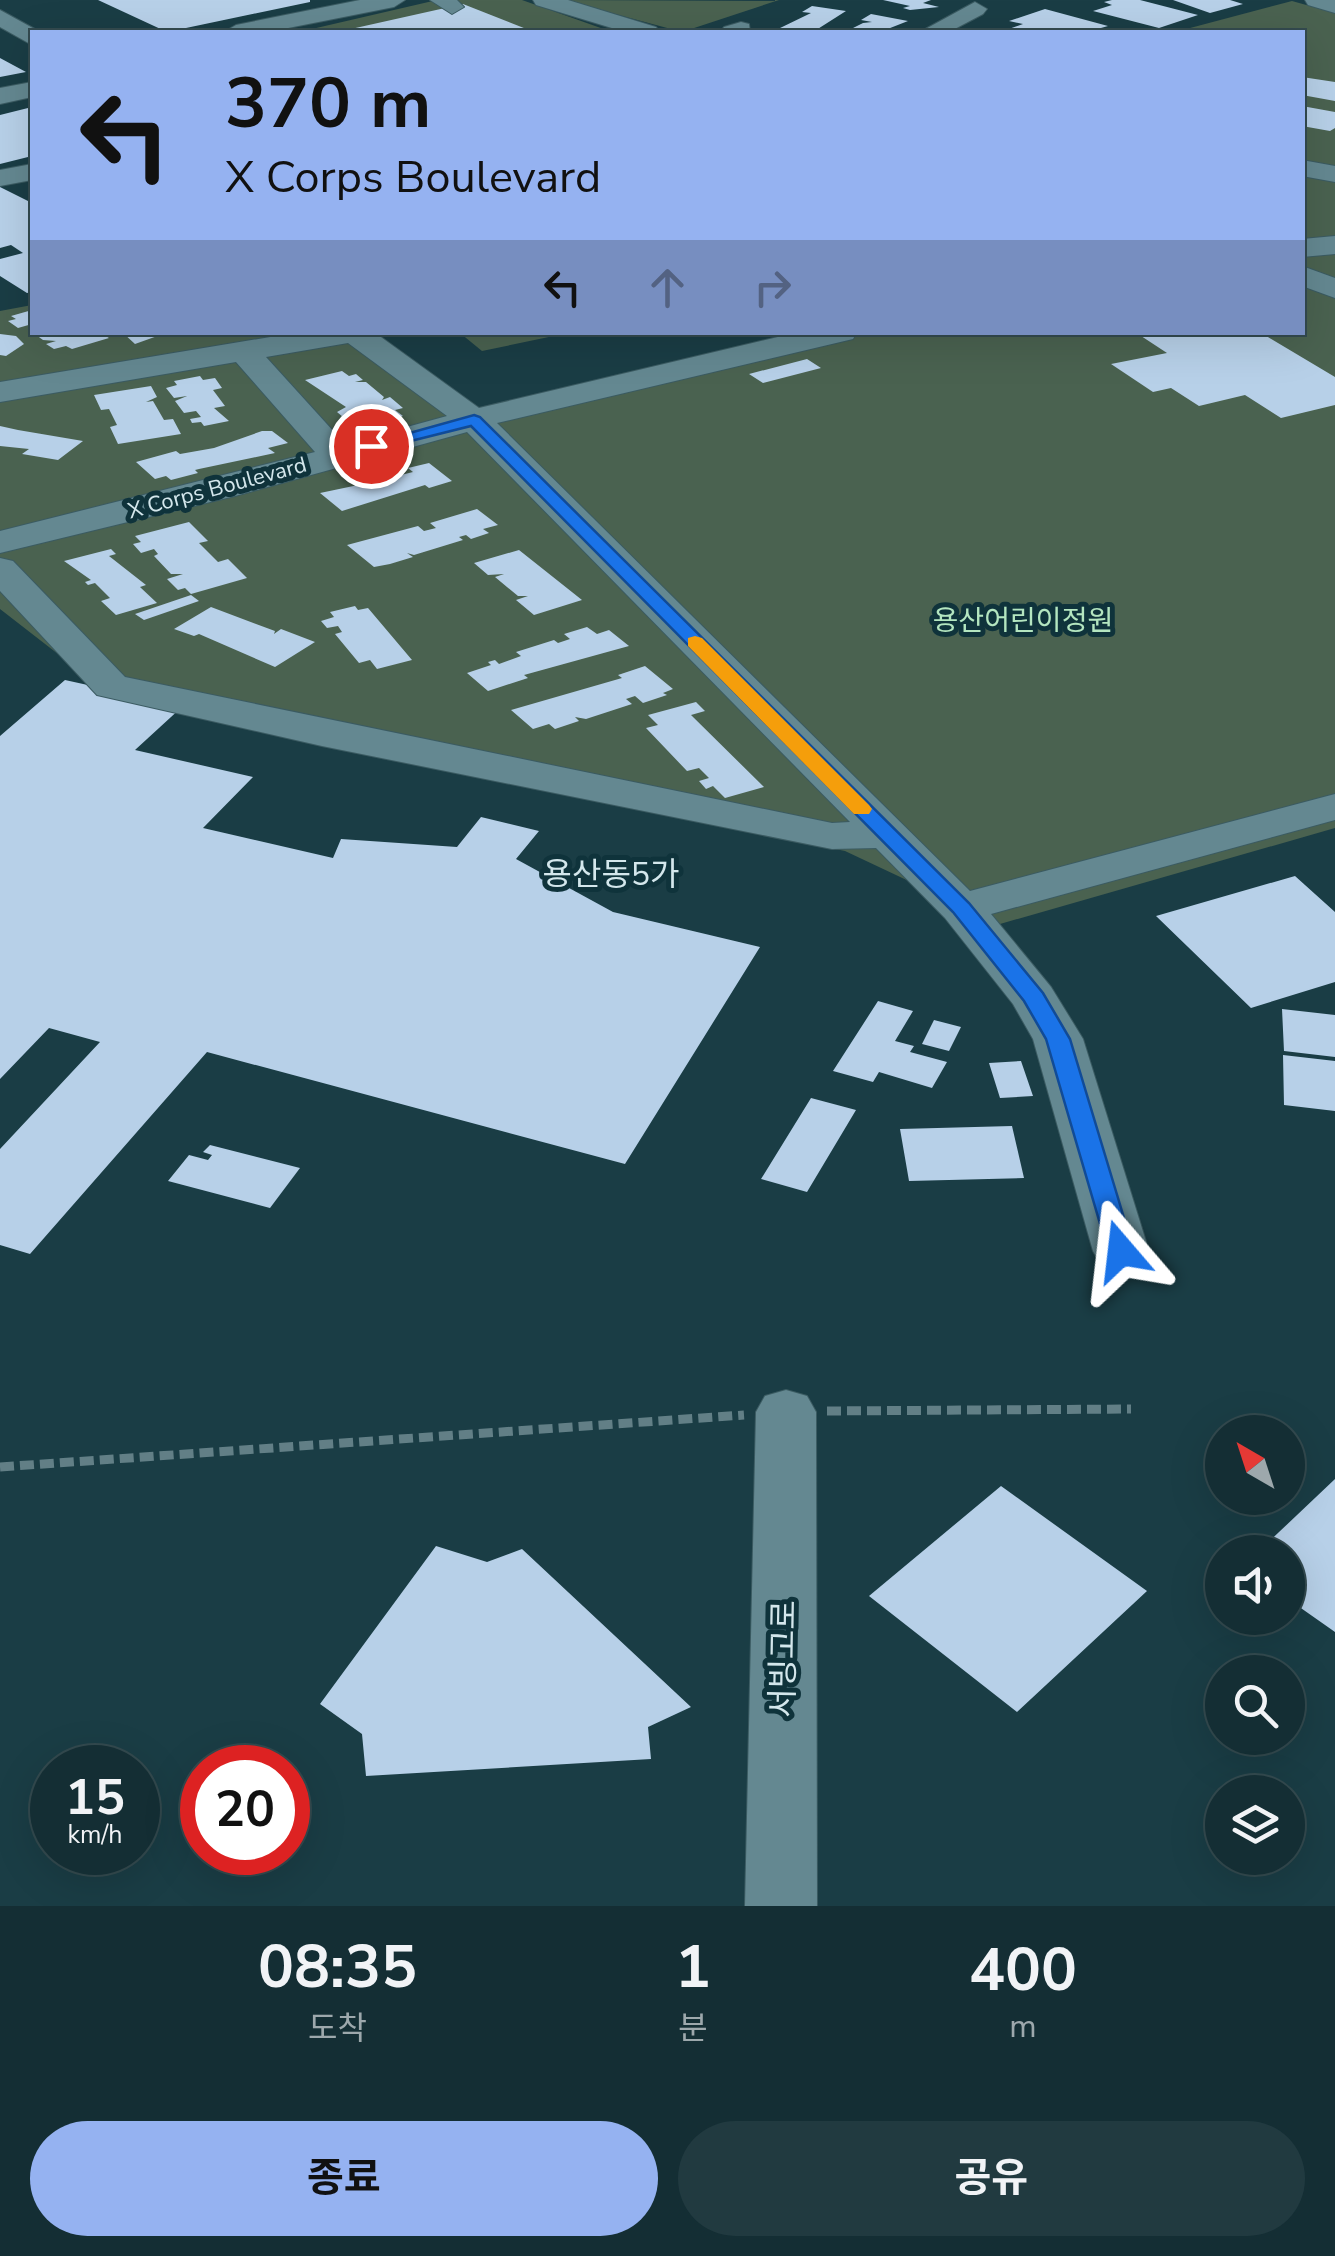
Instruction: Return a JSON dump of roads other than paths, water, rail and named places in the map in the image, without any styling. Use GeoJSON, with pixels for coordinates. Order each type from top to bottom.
{"type":"FeatureCollection","features":[{"type":"Feature","properties":{"kind":"street"},"geometry":{"type":"LineString","coordinates":[[246,30],[394,0]]}},
{"type":"Feature","properties":{"kind":"street"},"geometry":{"type":"LineString","coordinates":[[544,0],[642,30]]}},
{"type":"Feature","properties":{"kind":"street"},"geometry":{"type":"LineString","coordinates":[[1316,0],[1335,6]]}},
{"type":"Feature","properties":{"kind":"street"},"geometry":{"type":"LineString","coordinates":[[936,30],[975,10]]}},
{"type":"Feature","properties":{"kind":"street"},"geometry":{"type":"LineString","coordinates":[[0,17],[30,37]]}},
{"type":"Feature","properties":{"kind":"street"},"geometry":{"type":"LineString","coordinates":[[0,96],[30,90]]}},
{"type":"Feature","properties":{"kind":"street"},"geometry":{"type":"LineString","coordinates":[[1305,169],[1335,174]]}},
{"type":"Feature","properties":{"kind":"street"},"geometry":{"type":"LineString","coordinates":[[0,178],[30,172]]}},
{"type":"Feature","properties":{"kind":"street"},"geometry":{"type":"LineString","coordinates":[[1305,248],[1335,245]]}},
{"type":"Feature","properties":{"kind":"street"},"geometry":{"type":"LineString","coordinates":[[1305,276],[1335,289]]}},
{"type":"Feature","properties":{"kind":"street"},"geometry":{"type":"LineString","coordinates":[[0,392],[342,335]]}},
{"type":"Feature","properties":{"kind":"street"},"geometry":{"type":"LineString","coordinates":[[356,335],[474,420],[961,908],[1034,998],[1058,1039],[1121,1251]]}},
{"type":"Feature","properties":{"kind":"street","name":"X Corps Boulevard"},"geometry":{"type":"LineString","coordinates":[[0,542],[222,488],[336,454],[829,335]]}},
{"type":"Feature","properties":{"kind":"street"},"geometry":{"type":"LineString","coordinates":[[244,352],[336,454]]}},
{"type":"Feature","properties":{"kind":"street"},"geometry":{"type":"LineString","coordinates":[[0,569],[111,686],[341,737],[832,836],[886,834]]}},
{"type":"Feature","properties":{"kind":"street"},"geometry":{"type":"LineString","coordinates":[[961,908],[1335,808]]}},
{"type":"Feature","properties":{"kind":"street","name":"서빙고로"},"geometry":{"type":"LineString","coordinates":[[780,1906],[786,1412]]}},
{"type":"Feature","properties":{"kind":"district","name":"용산동5가"},"geometry":{"type":"Point","coordinates":[611,874]}},
{"type":"Feature","properties":{"kind":"park label","name":"용산어린이정원"},"geometry":{"type":"Point","coordinates":[1023,620]}}]}
